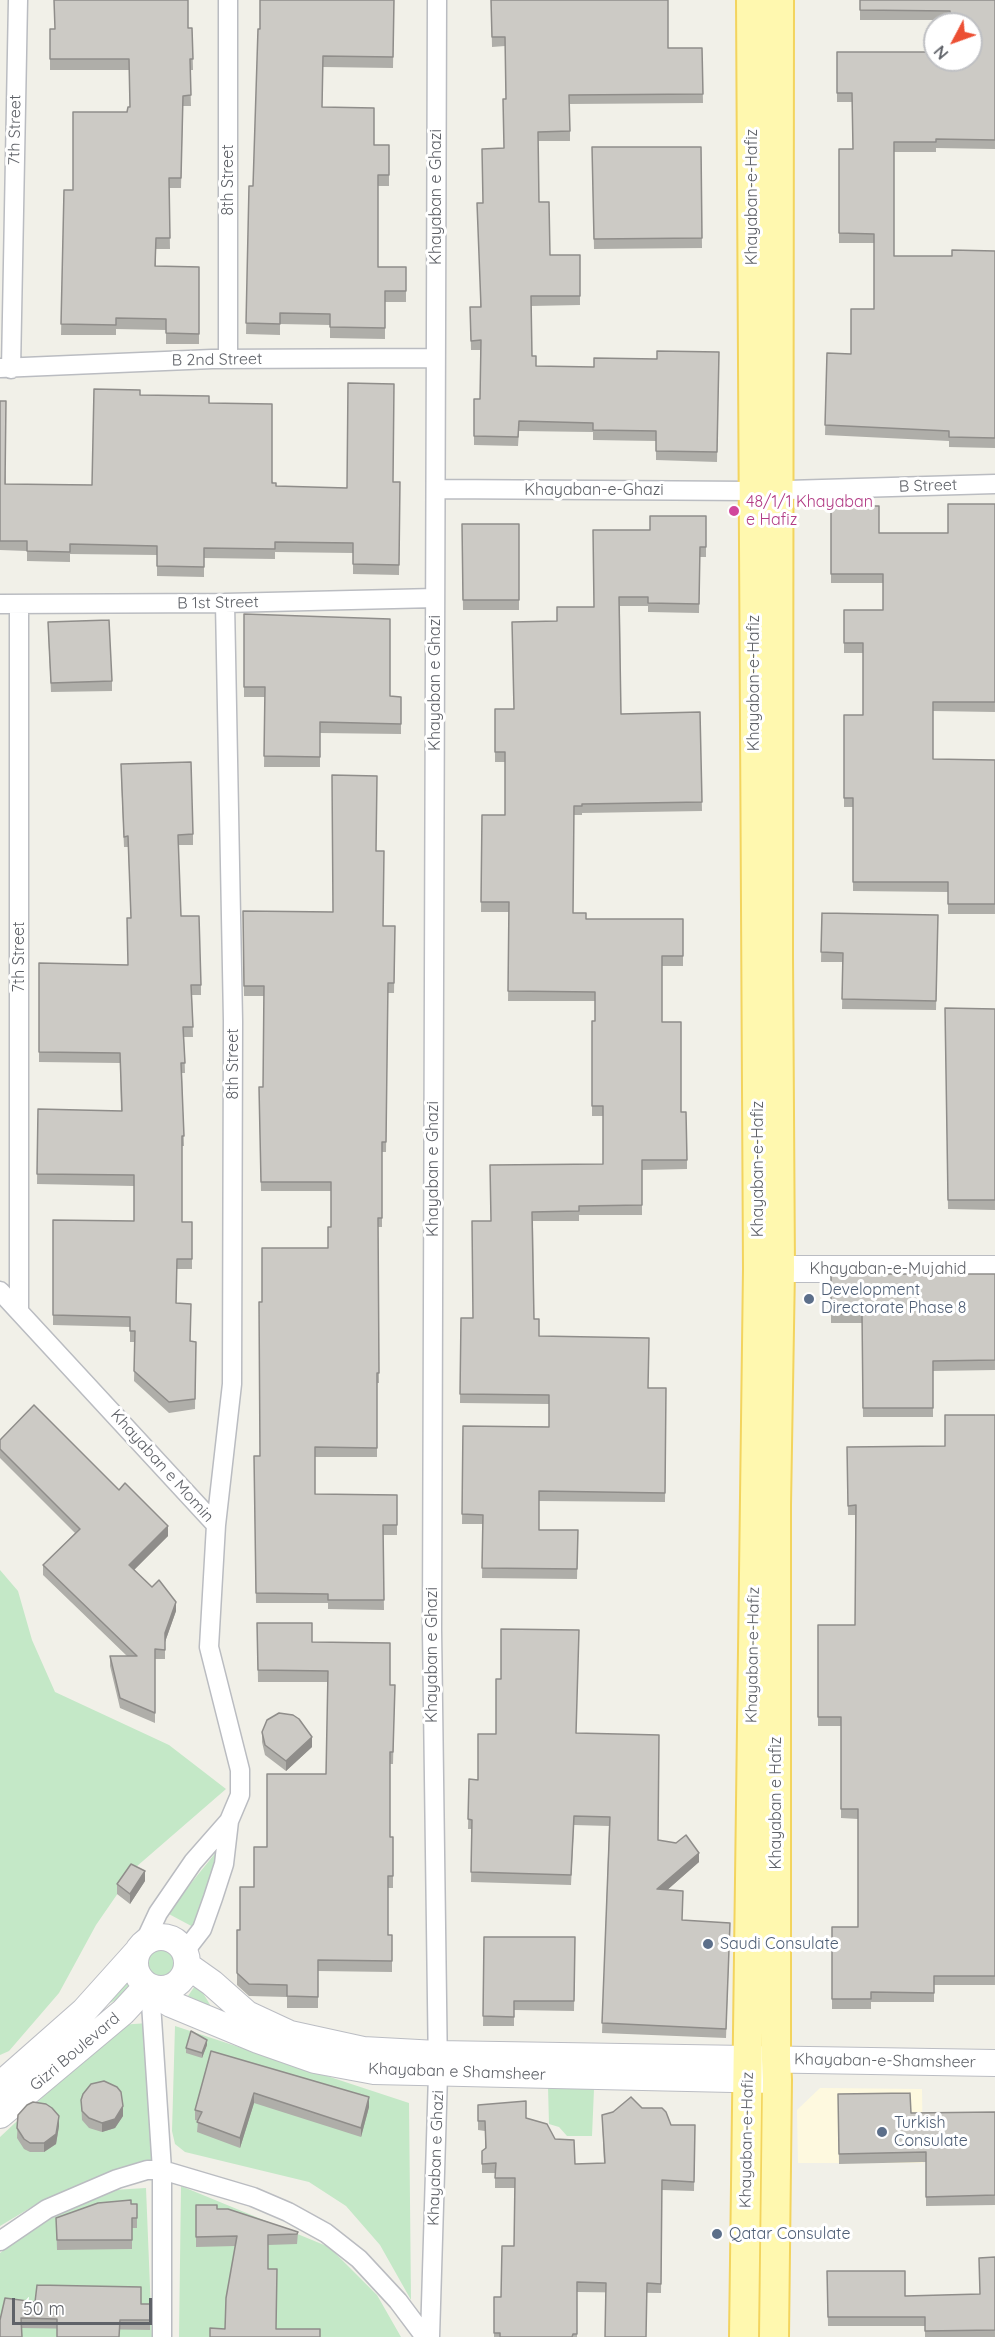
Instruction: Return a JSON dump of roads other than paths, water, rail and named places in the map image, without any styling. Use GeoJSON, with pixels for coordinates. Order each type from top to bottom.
{"type":"FeatureCollection","features":[{"type":"Feature","properties":{"kind":"main road","name":"Khayaban-e-Hafiz"},"geometry":{"type":"LineString","coordinates":[[744,2337],[748,2069],[778,956],[751,0]]}},
{"type":"Feature","properties":{"kind":"main road","name":"Khayaban-e-Hafiz"},"geometry":{"type":"LineString","coordinates":[[766,491],[780,0]]}},
{"type":"Feature","properties":{"kind":"main road","name":"Khayaban-e-Mujahid"},"geometry":{"type":"LineString","coordinates":[[769,1269],[995,1269]]}},
{"type":"Feature","properties":{"kind":"main road","name":"Khayaban e Hafiz"},"geometry":{"type":"LineString","coordinates":[[769,1269],[776,1505],[777,2070],[774,2337]]}},
{"type":"Feature","properties":{"kind":"main road"},"geometry":{"type":"LineString","coordinates":[[152,1938],[169,1938],[177,1942],[186,1959],[184,1977],[176,1986],[166,1990],[150,1988],[135,1971],[140,1948],[152,1938]]}},
{"type":"Feature","properties":{"kind":"main road","name":"Gizri Boulevard"},"geometry":{"type":"LineString","coordinates":[[0,2085],[84,2011],[140,1948]]}},
{"type":"Feature","properties":{"kind":"main road","name":"Khayaban e Shamsheer"},"geometry":{"type":"LineString","coordinates":[[186,1959],[247,2014],[290,2034],[438,2064]]}},
{"type":"Feature","properties":{"kind":"main road","name":"Khayaban e Shamsheer"},"geometry":{"type":"LineString","coordinates":[[150,1988],[171,2004],[315,2060],[374,2071],[438,2064],[777,2070]]}},
{"type":"Feature","properties":{"kind":"main road","name":"Gizri Boulevard"},"geometry":{"type":"LineString","coordinates":[[0,2115],[150,1988]]}},
{"type":"Feature","properties":{"kind":"main road","name":"Khayaban-e-Shamsheer"},"geometry":{"type":"LineString","coordinates":[[777,2070],[995,2063]]}},
{"type":"Feature","properties":{"kind":"street","name":"7th Street"},"geometry":{"type":"LineString","coordinates":[[6,368],[18,0]]}},
{"type":"Feature","properties":{"kind":"street","name":"8th Street"},"geometry":{"type":"LineString","coordinates":[[228,0],[228,359]]}},
{"type":"Feature","properties":{"kind":"street","name":"Khayaban e Ghazi"},"geometry":{"type":"LineString","coordinates":[[430,2337],[438,2064],[432,1630],[437,0]]}},
{"type":"Feature","properties":{"kind":"street","name":"B 2nd Street"},"geometry":{"type":"LineString","coordinates":[[6,368],[228,359],[435,358]]}},
{"type":"Feature","properties":{"kind":"street","name":"B Street"},"geometry":{"type":"LineString","coordinates":[[766,491],[995,484]]}},
{"type":"Feature","properties":{"kind":"street","name":"Khayaban-e-Ghazi"},"geometry":{"type":"LineString","coordinates":[[436,489],[766,491]]}},
{"type":"Feature","properties":{"kind":"street","name":"B 1st Street"},"geometry":{"type":"LineString","coordinates":[[0,604],[225,603],[435,598]]}},
{"type":"Feature","properties":{"kind":"street","name":"8th Street"},"geometry":{"type":"LineString","coordinates":[[216,1525],[232,1372],[233,1021],[225,603]]}},
{"type":"Feature","properties":{"kind":"street","name":"7th Street"},"geometry":{"type":"LineString","coordinates":[[19,604],[19,1310]]}},
{"type":"Feature","properties":{"kind":"street","name":"Khayaban e Momin"},"geometry":{"type":"LineString","coordinates":[[0,1291],[216,1525],[209,1647],[240,1770],[240,1795],[229,1821],[224,1864],[213,1898],[202,1929],[186,1959]]}},
{"type":"Feature","properties":{"kind":"street","name":"Khayaban e Momin"},"geometry":{"type":"LineString","coordinates":[[140,1948],[158,1913],[193,1862],[229,1821]]}},
{"type":"Feature","properties":{"kind":"street"},"geometry":{"type":"LineString","coordinates":[[150,1988],[162,2170],[162,2337]]}},
{"type":"Feature","properties":{"kind":"street"},"geometry":{"type":"LineString","coordinates":[[0,2241],[47,2209],[117,2179],[147,2170],[162,2170],[197,2178],[253,2197],[288,2212],[326,2233],[359,2259],[383,2284],[399,2301],[425,2337]]}},
{"type":"Feature","properties":{"kind":"place","name":"48/1/1 Khayaban e Hafiz"},"geometry":{"type":"Point","coordinates":[734,511]}},
{"type":"Feature","properties":{"kind":"place","name":"Development Directorate Phase 8"},"geometry":{"type":"Point","coordinates":[809,1299]}},
{"type":"Feature","properties":{"kind":"place","name":"Saudi Consulate"},"geometry":{"type":"Point","coordinates":[708,1944]}},
{"type":"Feature","properties":{"kind":"place","name":"Turkish Consulate"},"geometry":{"type":"Point","coordinates":[882,2132]}},
{"type":"Feature","properties":{"kind":"place","name":"Qatar Consulate"},"geometry":{"type":"Point","coordinates":[717,2234]}}]}
